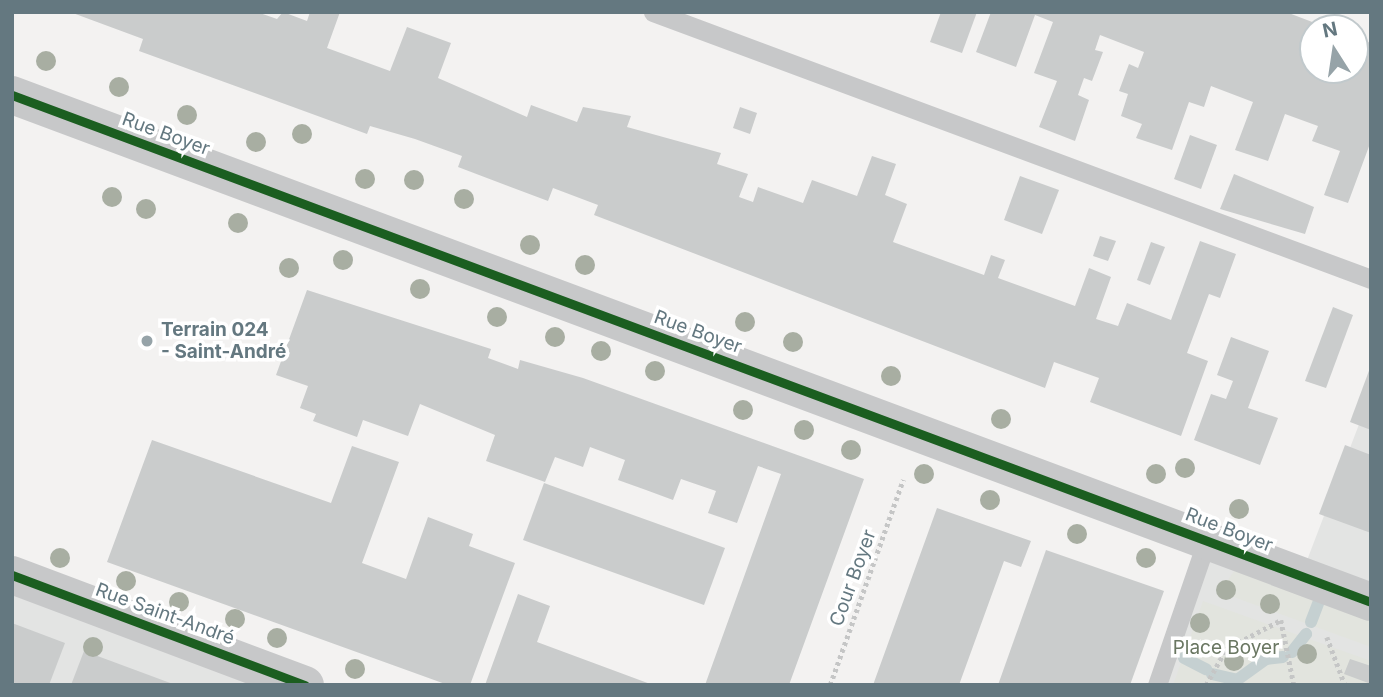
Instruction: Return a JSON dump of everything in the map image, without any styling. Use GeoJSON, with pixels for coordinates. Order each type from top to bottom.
{"type":"FeatureCollection","features":[{"type":"Feature","properties":{"kind":"street","name":"Rue Boyer"},"geometry":{"type":"LineString","coordinates":[[12,95],[1371,602]]}},
{"type":"Feature","properties":{"kind":"street","name":"Rue Saint-André"},"geometry":{"type":"LineString","coordinates":[[12,575],[305,685]]}},
{"type":"Feature","properties":{"kind":"lane"},"geometry":{"type":"LineString","coordinates":[[653,12],[1371,279]]}},
{"type":"Feature","properties":{"kind":"lane"},"geometry":{"type":"LineString","coordinates":[[1157,685],[1208,541]]}},
{"type":"Feature","properties":{"kind":"path"},"geometry":{"type":"LineString","coordinates":[[1206,685],[1226,649],[1281,620],[1294,685]]}},
{"type":"Feature","properties":{"kind":"path"},"geometry":{"type":"LineString","coordinates":[[1327,636],[1345,685]]}},
{"type":"Feature","properties":{"kind":"shaded area"},"geometry":{"type":"Polygon","coordinates":[[[1371,393],[1371,685],[1157,685],[1207,540],[1301,576],[1371,393]]]}},
{"type":"Feature","properties":{"kind":"shaded area"},"geometry":{"type":"Polygon","coordinates":[[[12,575],[311,685],[12,685],[12,575]]]}},
{"type":"Feature","properties":{"kind":"green space"},"geometry":{"type":"Polygon","coordinates":[[[1234,571],[1371,614],[1371,647],[1220,592],[1234,571]]]}},
{"type":"Feature","properties":{"kind":"green space","name":"Place Boyer"},"geometry":{"type":"Polygon","coordinates":[[[1203,601],[1371,661],[1371,685],[1173,685],[1203,601]]]}},
{"type":"Feature","properties":{"kind":"building"},"geometry":{"type":"Polygon","coordinates":[[[70,12],[257,12],[277,19],[283,12],[307,21],[310,12],[340,12],[327,48],[390,71],[407,27],[451,43],[438,78],[527,117],[531,105],[577,122],[583,107],[631,116],[627,127],[721,153],[717,164],[748,174],[739,197],[753,202],[758,187],[803,203],[812,180],[857,196],[872,156],[896,164],[885,195],[907,204],[893,242],[984,275],[991,255],[1005,260],[998,278],[1075,306],[1089,268],[1111,277],[1096,319],[1118,326],[1127,303],[1171,320],[1200,241],[1236,254],[1220,298],[1209,294],[1187,353],[1208,361],[1181,436],[1090,402],[1099,378],[1054,362],[1045,388],[594,215],[598,205],[553,188],[548,201],[458,167],[462,156],[370,126],[367,134],[139,51],[143,39],[70,12]]]}},
{"type":"Feature","properties":{"kind":"building"},"geometry":{"type":"Polygon","coordinates":[[[941,12],[977,12],[962,53],[930,42],[941,12]]]}},
{"type":"Feature","properties":{"kind":"building"},"geometry":{"type":"Polygon","coordinates":[[[991,12],[1286,12],[1299,17],[1299,84],[1369,84],[1371,43],[1371,141],[1348,203],[1324,195],[1340,151],[1312,141],[1318,126],[1285,114],[1268,161],[1235,150],[1253,102],[1211,86],[1204,107],[1189,102],[1172,150],[1136,138],[1142,124],[1121,116],[1128,94],[1119,91],[1129,64],[1138,68],[1144,52],[1100,35],[1095,50],[1103,52],[1092,81],[1084,78],[1078,95],[1089,100],[1075,141],[1039,127],[1057,81],[1034,73],[1053,22],[1035,15],[1016,67],[976,52],[991,12]]]}},
{"type":"Feature","properties":{"kind":"building"},"geometry":{"type":"Polygon","coordinates":[[[740,107],[757,113],[750,134],[733,128],[740,107]]]}},
{"type":"Feature","properties":{"kind":"building"},"geometry":{"type":"Polygon","coordinates":[[[1190,135],[1217,145],[1201,189],[1174,179],[1190,135]]]}},
{"type":"Feature","properties":{"kind":"building"},"geometry":{"type":"Polygon","coordinates":[[[1234,174],[1314,207],[1305,234],[1220,209],[1234,174]]]}},
{"type":"Feature","properties":{"kind":"building"},"geometry":{"type":"Polygon","coordinates":[[[1020,176],[1059,190],[1042,234],[1004,220],[1020,176]]]}},
{"type":"Feature","properties":{"kind":"building"},"geometry":{"type":"Polygon","coordinates":[[[1100,236],[1116,241],[1108,261],[1093,256],[1100,236]]]}},
{"type":"Feature","properties":{"kind":"building"},"geometry":{"type":"Polygon","coordinates":[[[1151,242],[1165,247],[1150,285],[1137,280],[1151,242]]]}},
{"type":"Feature","properties":{"kind":"building"},"geometry":{"type":"Polygon","coordinates":[[[307,290],[491,349],[488,358],[518,369],[520,360],[583,378],[864,479],[789,685],[705,685],[781,474],[758,466],[737,523],[708,513],[716,491],[681,479],[673,500],[618,480],[625,460],[590,447],[583,467],[555,457],[545,482],[486,461],[495,435],[420,404],[408,436],[363,420],[357,437],[313,421],[316,414],[300,408],[308,386],[276,375],[307,290]]]}},
{"type":"Feature","properties":{"kind":"building"},"geometry":{"type":"Polygon","coordinates":[[[1333,307],[1353,315],[1326,388],[1305,381],[1333,307]]]}},
{"type":"Feature","properties":{"kind":"building"},"geometry":{"type":"Polygon","coordinates":[[[1231,337],[1269,351],[1248,408],[1278,418],[1260,465],[1194,440],[1211,394],[1226,399],[1233,381],[1217,375],[1231,337]]]}},
{"type":"Feature","properties":{"kind":"building"},"geometry":{"type":"Polygon","coordinates":[[[1371,368],[1371,430],[1350,422],[1371,368]]]}},
{"type":"Feature","properties":{"kind":"building"},"geometry":{"type":"Polygon","coordinates":[[[152,440],[331,503],[352,446],[399,462],[362,563],[406,579],[428,517],[473,534],[469,546],[515,563],[470,685],[448,685],[107,562],[152,440]]]}},
{"type":"Feature","properties":{"kind":"building"},"geometry":{"type":"Polygon","coordinates":[[[1345,445],[1371,455],[1371,533],[1319,514],[1345,445]]]}},
{"type":"Feature","properties":{"kind":"building"},"geometry":{"type":"Polygon","coordinates":[[[544,483],[725,548],[704,605],[523,540],[544,483]]]}},
{"type":"Feature","properties":{"kind":"building"},"geometry":{"type":"Polygon","coordinates":[[[937,508],[1031,541],[1021,567],[1004,561],[959,685],[873,685],[937,508]]]}},
{"type":"Feature","properties":{"kind":"building"},"geometry":{"type":"Polygon","coordinates":[[[1046,550],[1164,591],[1130,685],[998,685],[1046,550]]]}},
{"type":"Feature","properties":{"kind":"building"},"geometry":{"type":"Polygon","coordinates":[[[518,594],[550,606],[537,642],[653,685],[485,685],[518,594]]]}},
{"type":"Feature","properties":{"kind":"building"},"geometry":{"type":"Polygon","coordinates":[[[12,623],[65,643],[49,685],[12,685],[12,623]]]}},
{"type":"Feature","properties":{"kind":"building"},"geometry":{"type":"Polygon","coordinates":[[[84,651],[173,684],[173,685],[71,685],[84,651]]]}},
{"type":"Feature","properties":{"kind":"building"},"geometry":{"type":"Polygon","coordinates":[[[1350,659],[1371,666],[1371,684],[1344,674],[1350,659]]]}},
{"type":"Feature","properties":{"kind":"waterway"},"geometry":{"type":"LineString","coordinates":[[1311,622],[1319,601]]}},
{"type":"Feature","properties":{"kind":"waterway"},"geometry":{"type":"LineString","coordinates":[[1292,652],[1306,634]]}},
{"type":"Feature","properties":{"kind":"waterway"},"geometry":{"type":"LineString","coordinates":[[1212,674],[1237,680],[1266,659],[1283,657]]}},
{"type":"Feature","properties":{"kind":"waterway"},"geometry":{"type":"LineString","coordinates":[[1184,658],[1206,669]]}},
{"type":"Feature","properties":{"kind":"cycle path"},"geometry":{"type":"LineString","coordinates":[[12,95],[1371,602]]}},
{"type":"Feature","properties":{"kind":"cycle path"},"geometry":{"type":"LineString","coordinates":[[12,575],[305,685]]}},
{"type":"Feature","properties":{"kind":"place","name":"Terrain 024 - Saint-André"},"geometry":{"type":"Point","coordinates":[147,341]}}]}
